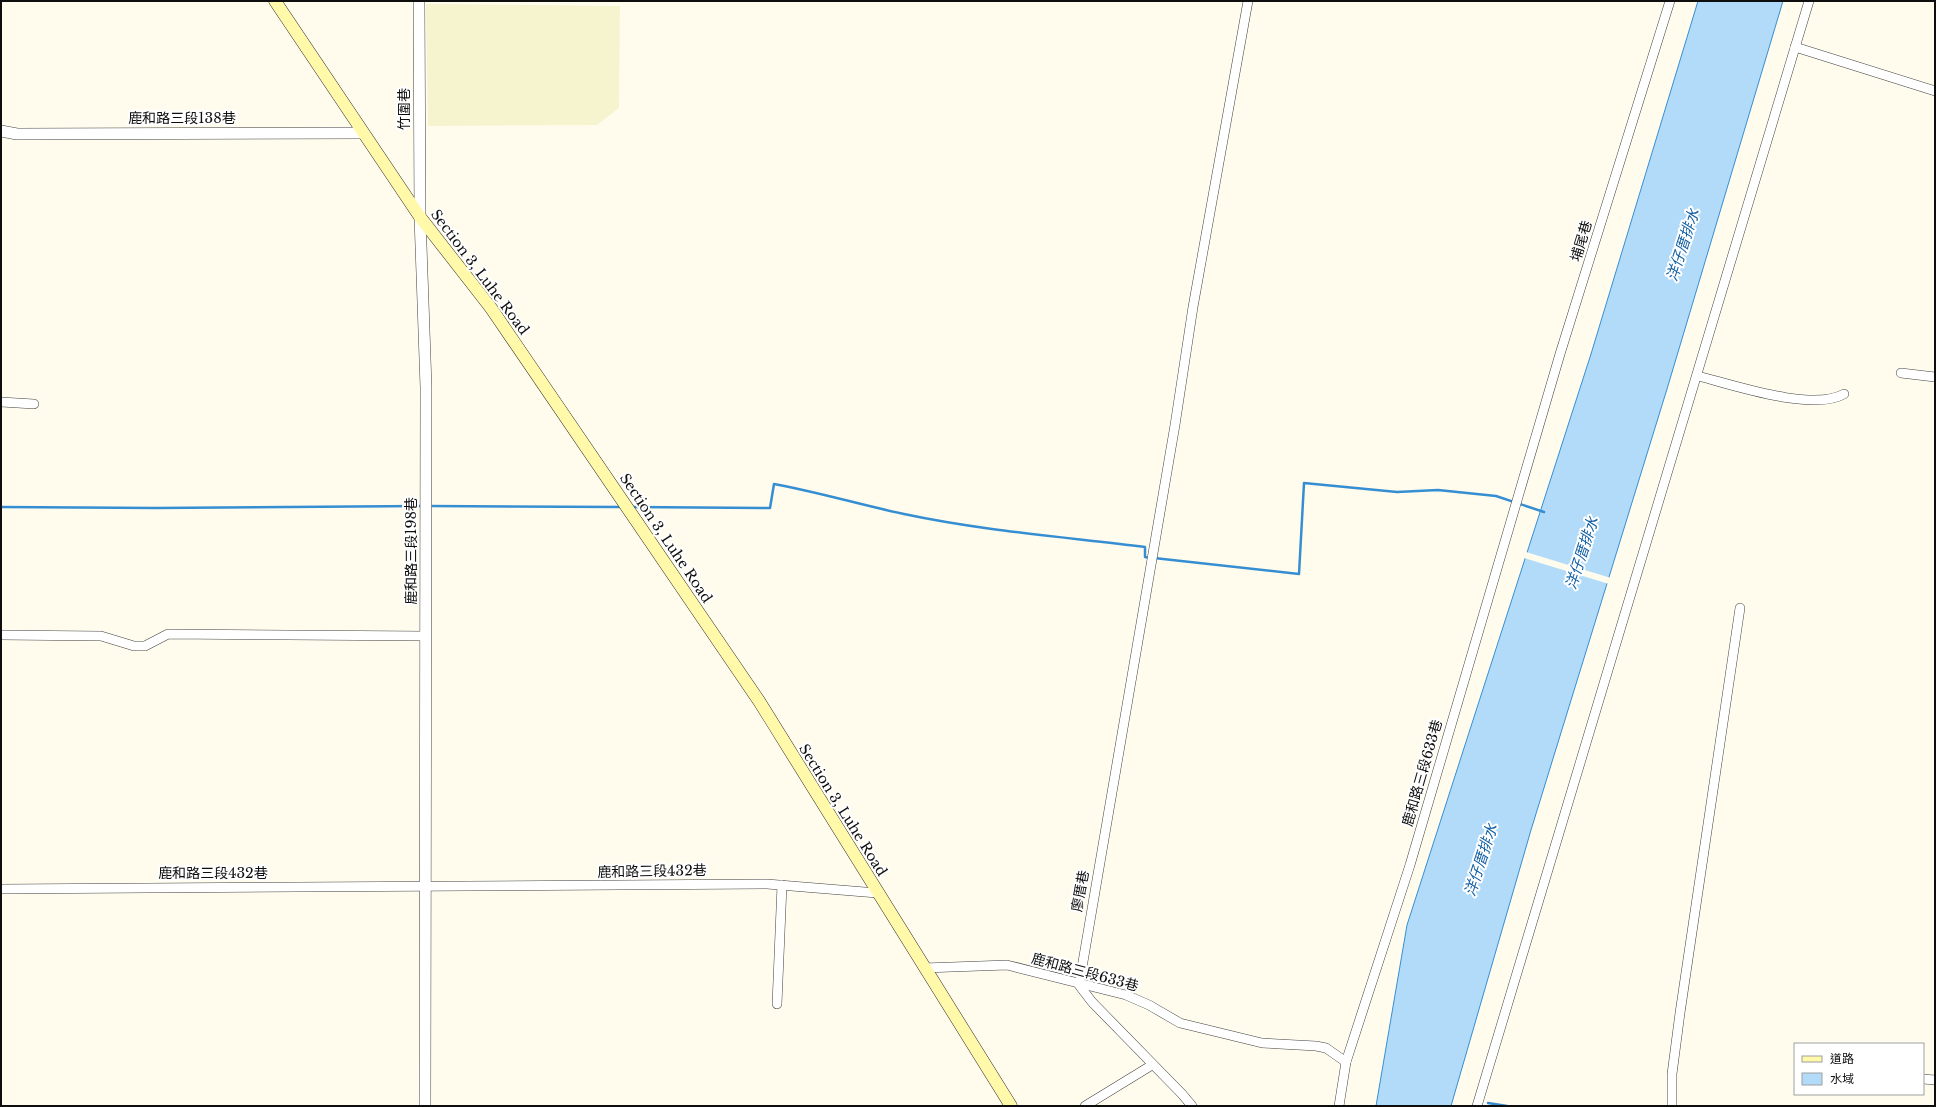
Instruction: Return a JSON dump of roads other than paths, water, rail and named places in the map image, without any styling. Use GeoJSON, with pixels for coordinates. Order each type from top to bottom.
{"type":"FeatureCollection","features":[{"type":"Feature","properties":{"kind":"main road","name":"Section 3, Luhe Road"},"geometry":{"type":"LineString","coordinates":[[275,1],[420,217],[491,308],[752,691],[1011,1106]]}},
{"type":"Feature","properties":{"kind":"street","name":"竹圍巷"},"geometry":{"type":"LineString","coordinates":[[419,1],[420,217]]}},
{"type":"Feature","properties":{"kind":"street","name":"廖厝巷"},"geometry":{"type":"LineString","coordinates":[[1079,985],[1175,425],[1193,307],[1248,1]]}},
{"type":"Feature","properties":{"kind":"street","name":"埔尾巷"},"geometry":{"type":"LineString","coordinates":[[1521,490],[1560,354],[1670,1]]}},
{"type":"Feature","properties":{"kind":"street"},"geometry":{"type":"LineString","coordinates":[[1477,1106],[1667,471],[1698,376],[1809,1]]}},
{"type":"Feature","properties":{"kind":"street"},"geometry":{"type":"LineString","coordinates":[[1795,47],[1935,91]]}},
{"type":"Feature","properties":{"kind":"street","name":"鹿和路三段138巷"},"geometry":{"type":"LineString","coordinates":[[1,131],[17,134],[363,133]]}},
{"type":"Feature","properties":{"kind":"street","name":"鹿和路三段198巷"},"geometry":{"type":"LineString","coordinates":[[420,217],[426,349],[426,886]]}},
{"type":"Feature","properties":{"kind":"street"},"geometry":{"type":"LineString","coordinates":[[1901,373],[1935,377]]}},
{"type":"Feature","properties":{"kind":"street"},"geometry":{"type":"LineString","coordinates":[[1698,376],[1792,399],[1836,398],[1844,394]]}},
{"type":"Feature","properties":{"kind":"street"},"geometry":{"type":"LineString","coordinates":[[1,402],[34,404]]}},
{"type":"Feature","properties":{"kind":"street","name":"鹿和路三段633巷"},"geometry":{"type":"LineString","coordinates":[[1339,1106],[1346,1062],[1410,865],[1521,490]]}},
{"type":"Feature","properties":{"kind":"street"},"geometry":{"type":"LineString","coordinates":[[1672,1106],[1672,1074],[1680,1013],[1740,608]]}},
{"type":"Feature","properties":{"kind":"street"},"geometry":{"type":"LineString","coordinates":[[1,635],[101,636],[134,646],[145,646],[168,634],[426,636]]}},
{"type":"Feature","properties":{"kind":"street"},"geometry":{"type":"LineString","coordinates":[[777,1004],[782,885]]}},
{"type":"Feature","properties":{"kind":"street","name":"鹿和路三段432巷"},"geometry":{"type":"LineString","coordinates":[[1,889],[782,885],[877,893]]}},
{"type":"Feature","properties":{"kind":"street"},"geometry":{"type":"LineString","coordinates":[[425,1106],[426,886]]}},
{"type":"Feature","properties":{"kind":"street","name":"鹿和路三段633巷"},"geometry":{"type":"LineString","coordinates":[[924,968],[1007,966],[1126,996],[1149,1005],[1180,1023],[1262,1043],[1316,1046],[1326,1048],[1346,1062]]}},
{"type":"Feature","properties":{"kind":"street"},"geometry":{"type":"LineString","coordinates":[[1079,985],[1092,1002],[1192,1106]]}},
{"type":"Feature","properties":{"kind":"street"},"geometry":{"type":"LineString","coordinates":[[1085,1106],[1152,1065]]}},
{"type":"Feature","properties":{"kind":"street"},"geometry":{"type":"LineString","coordinates":[[1924,1079],[1935,1080]]}},
{"type":"Feature","properties":{"kind":"water","name":"洋仔厝排水"},"geometry":{"type":"Polygon","coordinates":[[[1698,1],[1783,1],[1667,389],[1531,830],[1451,1106],[1376,1106],[1407,925],[1591,354],[1698,1]]]}},
{"type":"Feature","properties":{"kind":"waterway"},"geometry":{"type":"LineString","coordinates":[[1154,558],[1299,574],[1304,483],[1397,492],[1438,490],[1496,496],[1544,512]]}},
{"type":"Feature","properties":{"kind":"waterway"},"geometry":{"type":"LineString","coordinates":[[631,507],[770,508],[774,484],[934,520],[994,529],[1145,547],[1145,557],[1149,558]]}},
{"type":"Feature","properties":{"kind":"waterway"},"geometry":{"type":"LineString","coordinates":[[1,507],[156,508],[422,506]]}},
{"type":"Feature","properties":{"kind":"waterway"},"geometry":{"type":"LineString","coordinates":[[429,506],[622,507]]}},
{"type":"Feature","properties":{"kind":"waterway"},"geometry":{"type":"LineString","coordinates":[[1488,1103],[1507,1106]]}}]}
